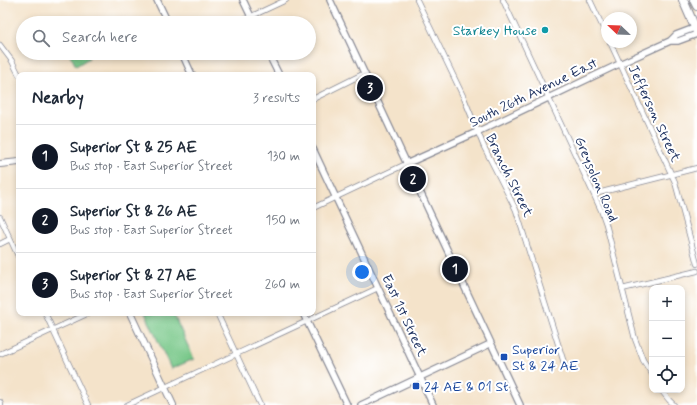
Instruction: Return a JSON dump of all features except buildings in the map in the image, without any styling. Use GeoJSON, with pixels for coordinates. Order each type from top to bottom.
{"type":"FeatureCollection","features":[{"type":"Feature","properties":{"kind":"highway"},"geometry":{"type":"LineString","coordinates":[[684,0],[696,30]]}},
{"type":"Feature","properties":{"kind":"highway"},"geometry":{"type":"LineString","coordinates":[[694,0],[697,6]]}},
{"type":"Feature","properties":{"kind":"main road"},"geometry":{"type":"LineString","coordinates":[[0,164],[16,162]]}},
{"type":"Feature","properties":{"kind":"main road"},"geometry":{"type":"LineString","coordinates":[[131,316],[173,405]]}},
{"type":"Feature","properties":{"kind":"street"},"geometry":{"type":"LineString","coordinates":[[157,0],[165,16]]}},
{"type":"Feature","properties":{"kind":"street"},"geometry":{"type":"LineString","coordinates":[[243,0],[251,16],[286,0]]}},
{"type":"Feature","properties":{"kind":"street"},"geometry":{"type":"LineString","coordinates":[[330,0],[490,344],[520,405]]}},
{"type":"Feature","properties":{"kind":"street","name":"Branch Street"},"geometry":{"type":"LineString","coordinates":[[417,0],[464,98],[477,132],[516,210],[565,366]]}},
{"type":"Feature","properties":{"kind":"street","name":"Greysolon Road"},"geometry":{"type":"LineString","coordinates":[[503,0],[594,194],[606,224],[635,339],[643,360],[649,369]]}},
{"type":"Feature","properties":{"kind":"street"},"geometry":{"type":"LineString","coordinates":[[590,0],[601,23]]}},
{"type":"Feature","properties":{"kind":"street","name":"South 26th Avenue East"},"geometry":{"type":"LineString","coordinates":[[406,164],[670,41],[676,35],[696,30]]}},
{"type":"Feature","properties":{"kind":"street"},"geometry":{"type":"LineString","coordinates":[[0,45],[12,61],[18,72]]}},
{"type":"Feature","properties":{"kind":"street","name":"Jefferson Street"},"geometry":{"type":"LineString","coordinates":[[613,48],[678,190],[697,264]]}},
{"type":"Feature","properties":{"kind":"street"},"geometry":{"type":"LineString","coordinates":[[185,60],[191,72]]}},
{"type":"Feature","properties":{"kind":"street"},"geometry":{"type":"LineString","coordinates":[[272,60],[278,72]]}},
{"type":"Feature","properties":{"kind":"street"},"geometry":{"type":"LineString","coordinates":[[316,98],[365,73]]}},
{"type":"Feature","properties":{"kind":"street","name":"East 1st Street"},"geometry":{"type":"LineString","coordinates":[[316,155],[434,405]]}},
{"type":"Feature","properties":{"kind":"street"},"geometry":{"type":"LineString","coordinates":[[316,207],[406,164]]}},
{"type":"Feature","properties":{"kind":"street"},"geometry":{"type":"LineString","coordinates":[[594,194],[697,168]]}},
{"type":"Feature","properties":{"kind":"street"},"geometry":{"type":"LineString","coordinates":[[0,217],[16,252]]}},
{"type":"Feature","properties":{"kind":"street"},"geometry":{"type":"LineString","coordinates":[[0,244],[10,239]]}},
{"type":"Feature","properties":{"kind":"street"},"geometry":{"type":"LineString","coordinates":[[622,289],[697,271]]}},
{"type":"Feature","properties":{"kind":"street"},"geometry":{"type":"LineString","coordinates":[[126,405],[378,288]]}},
{"type":"Feature","properties":{"kind":"street"},"geometry":{"type":"LineString","coordinates":[[46,316],[88,405]]}},
{"type":"Feature","properties":{"kind":"street"},"geometry":{"type":"LineString","coordinates":[[0,354],[82,316]]}},
{"type":"Feature","properties":{"kind":"street"},"geometry":{"type":"LineString","coordinates":[[218,316],[260,405]]}},
{"type":"Feature","properties":{"kind":"street"},"geometry":{"type":"LineString","coordinates":[[304,316],[347,405]]}},
{"type":"Feature","properties":{"kind":"street"},"geometry":{"type":"LineString","coordinates":[[361,405],[421,378],[490,344]]}},
{"type":"Feature","properties":{"kind":"street"},"geometry":{"type":"LineString","coordinates":[[663,393],[674,405]]}},
{"type":"Feature","properties":{"kind":"green space"},"geometry":{"type":"Polygon","coordinates":[[[73,60],[86,60],[76,66],[73,60]]]}},
{"type":"Feature","properties":{"kind":"green space"},"geometry":{"type":"Polygon","coordinates":[[[146,316],[174,316],[194,359],[171,369],[146,316]]]}},
{"type":"Feature","properties":{"kind":"place","name":"Starkey House"},"geometry":{"type":"Point","coordinates":[545,30]}},
{"type":"Feature","properties":{"kind":"place","name":"Superior St & 27 AE"},"geometry":{"type":"Point","coordinates":[370,88]}},
{"type":"Feature","properties":{"kind":"place","name":"Superior St & 26 AE"},"geometry":{"type":"Point","coordinates":[413,179]}},
{"type":"Feature","properties":{"kind":"place","name":"Superior St & 25 AE"},"geometry":{"type":"Point","coordinates":[455,269]}},
{"type":"Feature","properties":{"kind":"place","name":"Superior St & 24 AE"},"geometry":{"type":"Point","coordinates":[504,357]}},
{"type":"Feature","properties":{"kind":"place","name":"24 AE & 01 St"},"geometry":{"type":"Point","coordinates":[416,386]}}]}
